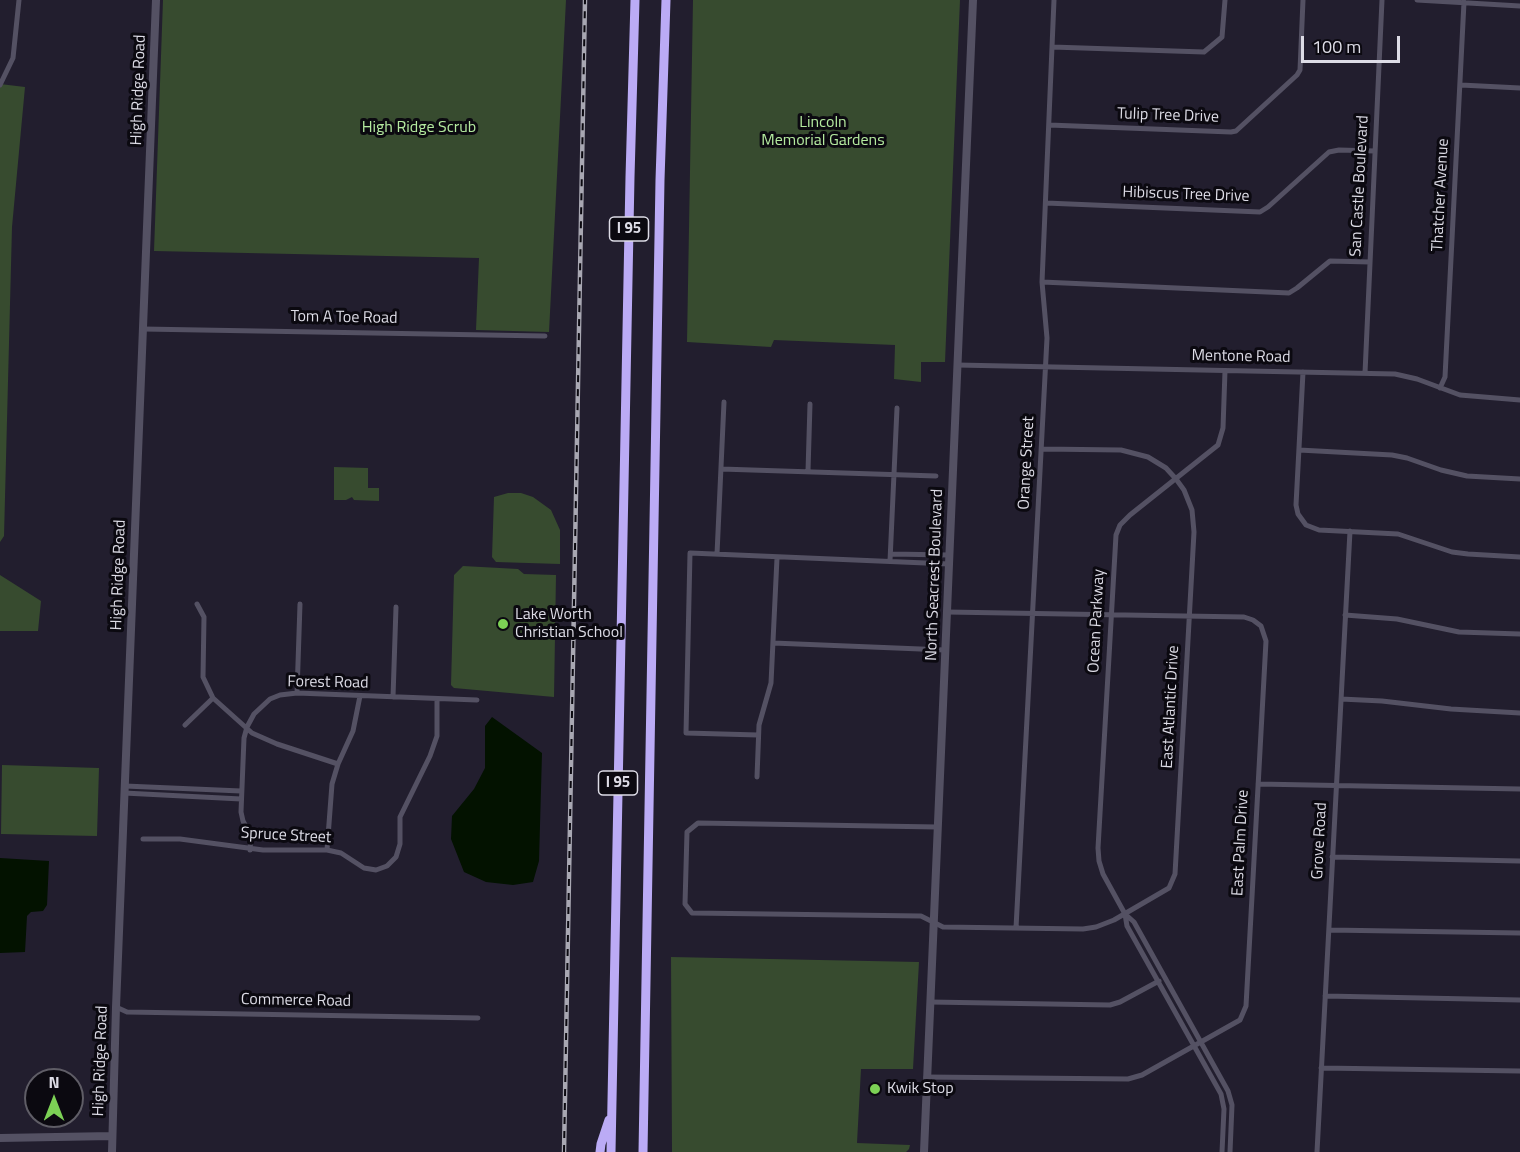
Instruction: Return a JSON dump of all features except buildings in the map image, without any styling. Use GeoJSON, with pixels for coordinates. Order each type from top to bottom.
{"type":"FeatureCollection","features":[{"type":"Feature","properties":{"kind":"highway","name":"I 95"},"geometry":{"type":"LineString","coordinates":[[643,1152],[660,162],[666,0]]}},
{"type":"Feature","properties":{"kind":"highway","name":"I 95"},"geometry":{"type":"LineString","coordinates":[[611,1152],[635,1]]}},
{"type":"Feature","properties":{"kind":"highway"},"geometry":{"type":"LineString","coordinates":[[600,1152],[612,1112]]}},
{"type":"Feature","properties":{"kind":"street"},"geometry":{"type":"LineString","coordinates":[[0,85],[13,58],[20,0]]}},
{"type":"Feature","properties":{"kind":"street","name":"High Ridge Road"},"geometry":{"type":"LineString","coordinates":[[112,1152],[156,0]]}},
{"type":"Feature","properties":{"kind":"street","name":"North Seacrest Boulevard"},"geometry":{"type":"LineString","coordinates":[[924,1152],[973,0]]}},
{"type":"Feature","properties":{"kind":"street","name":"Orange Street"},"geometry":{"type":"LineString","coordinates":[[1016,928],[1046,367],[1047,338],[1042,282],[1054,0]]}},
{"type":"Feature","properties":{"kind":"street"},"geometry":{"type":"LineString","coordinates":[[1052,47],[1204,52],[1222,37],[1225,0]]}},
{"type":"Feature","properties":{"kind":"street","name":"Tulip Tree Drive"},"geometry":{"type":"LineString","coordinates":[[1049,124],[1236,131],[1300,70],[1304,0]]}},
{"type":"Feature","properties":{"kind":"street","name":"San Castle Boulevard"},"geometry":{"type":"LineString","coordinates":[[1365,373],[1382,0]]}},
{"type":"Feature","properties":{"kind":"street"},"geometry":{"type":"LineString","coordinates":[[1417,0],[1520,6]]}},
{"type":"Feature","properties":{"kind":"street","name":"Thatcher Avenue"},"geometry":{"type":"LineString","coordinates":[[1440,388],[1445,376],[1464,2]]}},
{"type":"Feature","properties":{"kind":"street"},"geometry":{"type":"LineString","coordinates":[[1461,85],[1520,88]]}},
{"type":"Feature","properties":{"kind":"street","name":"Hibiscus Tree Drive"},"geometry":{"type":"LineString","coordinates":[[1046,203],[1260,212],[1329,152],[1375,151]]}},
{"type":"Feature","properties":{"kind":"street"},"geometry":{"type":"LineString","coordinates":[[1042,282],[1288,292],[1297,288],[1330,261],[1370,262]]}},
{"type":"Feature","properties":{"kind":"street","name":"Tom A Toe Road"},"geometry":{"type":"LineString","coordinates":[[143,329],[545,336]]}},
{"type":"Feature","properties":{"kind":"street","name":"Mentone Road"},"geometry":{"type":"LineString","coordinates":[[957,365],[1406,375],[1469,397],[1520,400]]}},
{"type":"Feature","properties":{"kind":"street","name":"Ocean Parkway"},"geometry":{"type":"LineString","coordinates":[[1222,1152],[1224,1102],[1127,926],[1125,914],[1103,874],[1098,856],[1115,543],[1118,529],[1130,515],[1218,445],[1223,428],[1225,371]]}},
{"type":"Feature","properties":{"kind":"street"},"geometry":{"type":"LineString","coordinates":[[1303,372],[1297,510],[1306,525],[1319,530],[1398,534],[1437,548],[1468,554],[1520,557]]}},
{"type":"Feature","properties":{"kind":"street"},"geometry":{"type":"LineString","coordinates":[[717,554],[724,402]]}},
{"type":"Feature","properties":{"kind":"street"},"geometry":{"type":"LineString","coordinates":[[808,471],[810,404]]}},
{"type":"Feature","properties":{"kind":"street"},"geometry":{"type":"LineString","coordinates":[[890,561],[897,408]]}},
{"type":"Feature","properties":{"kind":"street"},"geometry":{"type":"LineString","coordinates":[[1042,449],[1132,452],[1157,462],[1176,479]]}},
{"type":"Feature","properties":{"kind":"street"},"geometry":{"type":"LineString","coordinates":[[1299,450],[1392,455],[1456,474],[1520,479]]}},
{"type":"Feature","properties":{"kind":"street"},"geometry":{"type":"LineString","coordinates":[[721,469],[936,476]]}},
{"type":"Feature","properties":{"kind":"street","name":"East Atlantic Drive"},"geometry":{"type":"LineString","coordinates":[[937,826],[698,822],[687,832],[685,904],[692,913],[921,916],[943,927],[1090,928],[1103,926],[1165,891],[1174,879],[1193,521],[1188,500],[1176,479]]}},
{"type":"Feature","properties":{"kind":"street","name":"Grove Road"},"geometry":{"type":"LineString","coordinates":[[1317,1152],[1350,531]]}},
{"type":"Feature","properties":{"kind":"street"},"geometry":{"type":"LineString","coordinates":[[758,735],[686,733],[690,553],[923,563],[949,560]]}},
{"type":"Feature","properties":{"kind":"street"},"geometry":{"type":"LineString","coordinates":[[891,554],[923,555],[949,560]]}},
{"type":"Feature","properties":{"kind":"street"},"geometry":{"type":"LineString","coordinates":[[923,555],[923,563]]}},
{"type":"Feature","properties":{"kind":"street"},"geometry":{"type":"LineString","coordinates":[[757,777],[758,735],[761,715],[771,683],[777,558]]}},
{"type":"Feature","properties":{"kind":"street"},"geometry":{"type":"LineString","coordinates":[[197,604],[204,617],[203,677],[213,698],[252,733],[277,744],[338,764]]}},
{"type":"Feature","properties":{"kind":"street"},"geometry":{"type":"LineString","coordinates":[[297,693],[300,604]]}},
{"type":"Feature","properties":{"kind":"street"},"geometry":{"type":"LineString","coordinates":[[393,697],[396,607]]}},
{"type":"Feature","properties":{"kind":"street"},"geometry":{"type":"LineString","coordinates":[[947,612],[1189,616]]}},
{"type":"Feature","properties":{"kind":"street"},"geometry":{"type":"LineString","coordinates":[[1346,615],[1397,619],[1459,632],[1520,634]]}},
{"type":"Feature","properties":{"kind":"street","name":"East Palm Drive"},"geometry":{"type":"LineString","coordinates":[[1189,616],[1244,618],[1257,622],[1264,630],[1266,640],[1245,1011],[1236,1023],[1201,1043]]}},
{"type":"Feature","properties":{"kind":"street"},"geometry":{"type":"LineString","coordinates":[[772,643],[945,650]]}},
{"type":"Feature","properties":{"kind":"street","name":"Forest Road"},"geometry":{"type":"LineString","coordinates":[[250,850],[251,836],[241,816],[244,738],[247,727],[257,710],[270,699],[297,693],[477,700]]}},
{"type":"Feature","properties":{"kind":"street"},"geometry":{"type":"LineString","coordinates":[[327,850],[332,784],[353,731],[360,696]]}},
{"type":"Feature","properties":{"kind":"street"},"geometry":{"type":"LineString","coordinates":[[185,725],[213,698]]}},
{"type":"Feature","properties":{"kind":"street","name":"Spruce Street"},"geometry":{"type":"LineString","coordinates":[[143,839],[180,839],[250,850],[327,850],[341,853],[364,868],[376,870],[387,866],[396,857],[400,844],[400,816],[430,756],[437,736],[437,699]]}},
{"type":"Feature","properties":{"kind":"street"},"geometry":{"type":"LineString","coordinates":[[1341,699],[1520,713]]}},
{"type":"Feature","properties":{"kind":"street"},"geometry":{"type":"LineString","coordinates":[[1258,784],[1520,789]]}},
{"type":"Feature","properties":{"kind":"street"},"geometry":{"type":"LineString","coordinates":[[188,796],[189,789]]}},
{"type":"Feature","properties":{"kind":"street"},"geometry":{"type":"LineString","coordinates":[[125,790],[241,791]]}},
{"type":"Feature","properties":{"kind":"street"},"geometry":{"type":"LineString","coordinates":[[125,790],[241,799]]}},
{"type":"Feature","properties":{"kind":"street"},"geometry":{"type":"LineString","coordinates":[[1332,857],[1520,861]]}},
{"type":"Feature","properties":{"kind":"street","name":"Ocean Parkway"},"geometry":{"type":"LineString","coordinates":[[1125,914],[1134,922],[1228,1090],[1231,1100],[1230,1152]]}},
{"type":"Feature","properties":{"kind":"street"},"geometry":{"type":"LineString","coordinates":[[1329,930],[1520,933]]}},
{"type":"Feature","properties":{"kind":"street"},"geometry":{"type":"LineString","coordinates":[[930,1002],[1110,1005],[1120,1002],[1164,977]]}},
{"type":"Feature","properties":{"kind":"street"},"geometry":{"type":"LineString","coordinates":[[1325,996],[1520,1000]]}},
{"type":"Feature","properties":{"kind":"street","name":"Commerce Road"},"geometry":{"type":"LineString","coordinates":[[116,1007],[127,1012],[478,1017]]}},
{"type":"Feature","properties":{"kind":"street"},"geometry":{"type":"LineString","coordinates":[[926,1077],[1128,1079],[1142,1075],[1201,1043]]}},
{"type":"Feature","properties":{"kind":"street"},"geometry":{"type":"LineString","coordinates":[[1321,1068],[1520,1071]]}},
{"type":"Feature","properties":{"kind":"street"},"geometry":{"type":"LineString","coordinates":[[0,1138],[112,1136]]}},
{"type":"Feature","properties":{"kind":"green space","name":"High Ridge Scrub"},"geometry":{"type":"Polygon","coordinates":[[[163,0],[566,0],[549,332],[476,330],[479,258],[154,251],[163,0]]]}},
{"type":"Feature","properties":{"kind":"green space","name":"Lincoln Memorial Gardens"},"geometry":{"type":"Polygon","coordinates":[[[693,0],[960,0],[945,362],[921,362],[921,382],[894,379],[895,345],[774,340],[771,347],[687,342],[693,0]]]}},
{"type":"Feature","properties":{"kind":"green space"},"geometry":{"type":"Polygon","coordinates":[[[0,84],[25,87],[12,227],[4,536],[0,542],[0,84]]]}},
{"type":"Feature","properties":{"kind":"green space"},"geometry":{"type":"Polygon","coordinates":[[[334,467],[368,468],[368,488],[379,488],[379,501],[354,500],[352,497],[346,500],[334,500],[334,467]]]}},
{"type":"Feature","properties":{"kind":"green space"},"geometry":{"type":"Polygon","coordinates":[[[508,493],[521,493],[533,497],[551,510],[560,530],[560,564],[496,562],[492,557],[494,497],[508,493]]]}},
{"type":"Feature","properties":{"kind":"green space"},"geometry":{"type":"Polygon","coordinates":[[[463,566],[518,569],[524,574],[556,575],[554,697],[454,688],[451,685],[454,575],[463,566]]]}},
{"type":"Feature","properties":{"kind":"green space"},"geometry":{"type":"Polygon","coordinates":[[[0,575],[41,601],[38,631],[0,631],[0,575]]]}},
{"type":"Feature","properties":{"kind":"green space"},"geometry":{"type":"Polygon","coordinates":[[[2,765],[99,768],[97,836],[1,834],[2,765]]]}},
{"type":"Feature","properties":{"kind":"green space"},"geometry":{"type":"Polygon","coordinates":[[[671,957],[919,962],[913,1069],[861,1069],[857,1143],[910,1145],[909,1149],[906,1152],[672,1152],[671,957]]]}},
{"type":"Feature","properties":{"kind":"shaded area"},"geometry":{"type":"Polygon","coordinates":[[[492,717],[542,753],[539,861],[533,882],[513,885],[486,882],[464,872],[451,839],[452,816],[474,789],[485,768],[485,726],[492,717]]]}},
{"type":"Feature","properties":{"kind":"shaded area"},"geometry":{"type":"Polygon","coordinates":[[[0,858],[49,861],[47,905],[43,911],[31,912],[27,916],[25,952],[0,953],[0,858]]]}},
{"type":"Feature","properties":{"kind":"railway"},"geometry":{"type":"LineString","coordinates":[[564,1152],[585,0]]}},
{"type":"Feature","properties":{"kind":"place","name":"Lake Worth Christian School"},"geometry":{"type":"Point","coordinates":[503,624]}},
{"type":"Feature","properties":{"kind":"place","name":"Kwik Stop"},"geometry":{"type":"Point","coordinates":[875,1089]}}]}
